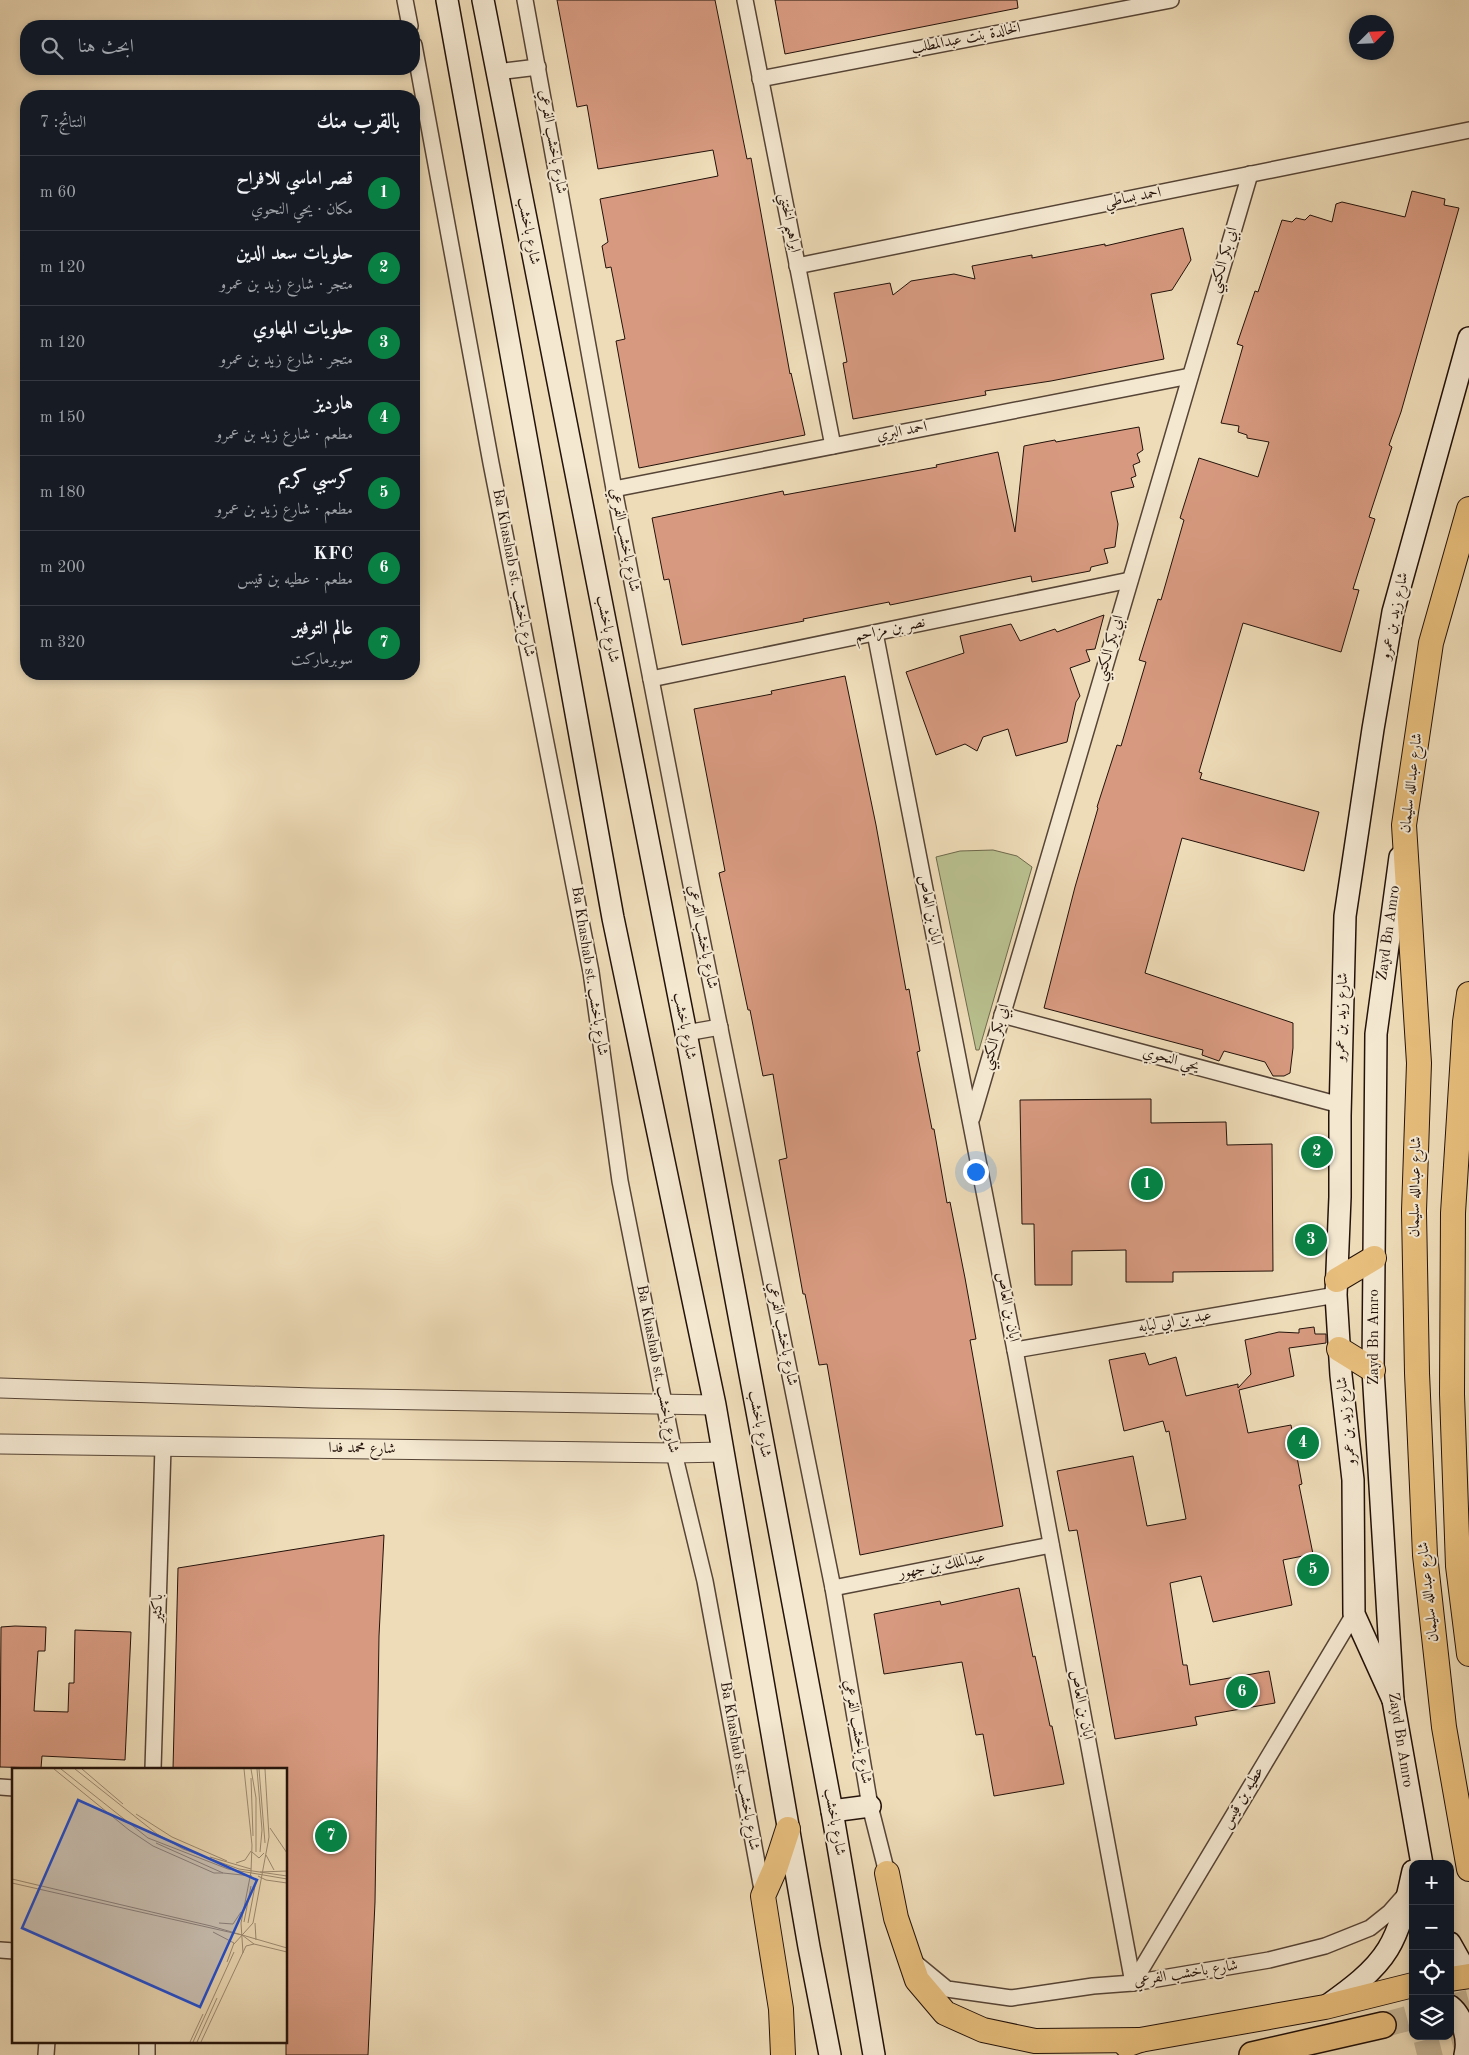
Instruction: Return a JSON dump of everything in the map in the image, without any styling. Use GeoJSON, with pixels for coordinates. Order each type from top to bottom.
{"type":"FeatureCollection","features":[{"type":"Feature","properties":{"kind":"highway"},"geometry":{"type":"LineString","coordinates":[[1252,2055],[1383,2025]]}},
{"type":"Feature","properties":{"kind":"main road"},"geometry":{"type":"LineString","coordinates":[[447,0],[613,918],[715,1405],[788,1829],[830,2055]]}},
{"type":"Feature","properties":{"kind":"main road","name":"شارع باخشب"},"geometry":{"type":"LineString","coordinates":[[483,0],[686,1033],[832,1811],[874,2055]]}},
{"type":"Feature","properties":{"kind":"main road","name":"شارع زيد بن عمرو"},"geometry":{"type":"LineString","coordinates":[[1393,1700],[1354,1614],[1353,1480],[1339,1349],[1336,1288],[1340,1197],[1340,1105],[1345,916],[1393,612],[1469,338]]}},
{"type":"Feature","properties":{"kind":"main road","name":"شارع عبدالله سليمان"},"geometry":{"type":"LineString","coordinates":[[1469,509],[1432,643],[1404,825],[1419,1063],[1414,1211],[1417,1373],[1425,1555],[1444,1727],[1469,1869]]}},
{"type":"Feature","properties":{"kind":"main road","name":"Zayd Bn Amro"},"geometry":{"type":"LineString","coordinates":[[1404,825],[1376,1034],[1373,1370],[1393,1700],[1418,1858]]}},
{"type":"Feature","properties":{"kind":"main road"},"geometry":{"type":"LineString","coordinates":[[1469,994],[1465,1022],[1453,1213],[1452,1394],[1457,1547],[1469,1654]]}},
{"type":"Feature","properties":{"kind":"main road"},"geometry":{"type":"LineString","coordinates":[[1336,1288],[1374,1258]]}},
{"type":"Feature","properties":{"kind":"main road"},"geometry":{"type":"LineString","coordinates":[[1339,1349],[1373,1370]]}},
{"type":"Feature","properties":{"kind":"main road"},"geometry":{"type":"LineString","coordinates":[[832,1811],[870,1806]]}},
{"type":"Feature","properties":{"kind":"main road"},"geometry":{"type":"LineString","coordinates":[[783,2055],[781,2009],[763,1896],[775,1869],[788,1829]]}},
{"type":"Feature","properties":{"kind":"main road"},"geometry":{"type":"LineString","coordinates":[[887,1873],[904,1946],[917,1980],[945,2013],[983,2030],[1035,2041],[1140,2040]]}},
{"type":"Feature","properties":{"kind":"main road"},"geometry":{"type":"LineString","coordinates":[[1325,2007],[1351,1988],[1376,1964],[1388,1949],[1404,1910],[1409,1888]]}},
{"type":"Feature","properties":{"kind":"main road"},"geometry":{"type":"LineString","coordinates":[[1453,1950],[1464,1977]]}},
{"type":"Feature","properties":{"kind":"main road"},"geometry":{"type":"LineString","coordinates":[[1098,2055],[1140,2040],[1325,2007],[1408,1989]]}},
{"type":"Feature","properties":{"kind":"main road"},"geometry":{"type":"LineString","coordinates":[[1454,1999],[1469,2001]]}},
{"type":"Feature","properties":{"kind":"main road"},"geometry":{"type":"LineString","coordinates":[[1454,2009],[1467,2033],[1468,2050],[1465,2055]]}},
{"type":"Feature","properties":{"kind":"street"},"geometry":{"type":"LineString","coordinates":[[405,0],[409,20]]}},
{"type":"Feature","properties":{"kind":"street","name":"شارع باخشب الفرعي"},"geometry":{"type":"LineString","coordinates":[[525,0],[614,489],[833,1588],[870,1806],[887,1873]]}},
{"type":"Feature","properties":{"kind":"street","name":"ابراهيم الختني"},"geometry":{"type":"LineString","coordinates":[[745,0],[833,446]]}},
{"type":"Feature","properties":{"kind":"street","name":"الخالدة بنت عبدالمطلب"},"geometry":{"type":"LineString","coordinates":[[760,78],[1171,0]]}},
{"type":"Feature","properties":{"kind":"street"},"geometry":{"type":"LineString","coordinates":[[497,72],[538,67]]}},
{"type":"Feature","properties":{"kind":"street","name":"Ba Khashab st. شارع باخشب"},"geometry":{"type":"LineString","coordinates":[[420,75],[491,463],[592,972],[620,1181],[674,1453],[705,1582],[763,1896]]}},
{"type":"Feature","properties":{"kind":"street","name":"احمد بساطي"},"geometry":{"type":"LineString","coordinates":[[797,266],[1469,130]]}},
{"type":"Feature","properties":{"kind":"street","name":"ابي بكر الكتبي"},"geometry":{"type":"LineString","coordinates":[[970,1122],[1250,174]]}},
{"type":"Feature","properties":{"kind":"street","name":"احمد البري"},"geometry":{"type":"LineString","coordinates":[[614,489],[1190,376]]}},
{"type":"Feature","properties":{"kind":"street","name":"نصر بن مزاحم"},"geometry":{"type":"LineString","coordinates":[[651,679],[1130,580]]}},
{"type":"Feature","properties":{"kind":"street","name":"ابان بن العاص"},"geometry":{"type":"LineString","coordinates":[[875,633],[1015,1350],[1133,1983]]}},
{"type":"Feature","properties":{"kind":"street","name":"يحي النحوي"},"geometry":{"type":"LineString","coordinates":[[1002,1015],[1340,1105]]}},
{"type":"Feature","properties":{"kind":"street"},"geometry":{"type":"LineString","coordinates":[[686,1033],[720,1027]]}},
{"type":"Feature","properties":{"kind":"street","name":"عبد بن ابي لبابه"},"geometry":{"type":"LineString","coordinates":[[1015,1350],[1336,1288]]}},
{"type":"Feature","properties":{"kind":"street"},"geometry":{"type":"LineString","coordinates":[[0,1388],[312,1398],[715,1405]]}},
{"type":"Feature","properties":{"kind":"street","name":"شارع محمد فدا"},"geometry":{"type":"LineString","coordinates":[[0,1444],[674,1453],[723,1452]]}},
{"type":"Feature","properties":{"kind":"street","name":"باكثير"},"geometry":{"type":"LineString","coordinates":[[153,1768],[163,1447]]}},
{"type":"Feature","properties":{"kind":"street","name":"عبدالملك بن جهور"},"geometry":{"type":"LineString","coordinates":[[833,1588],[1051,1545]]}},
{"type":"Feature","properties":{"kind":"street","name":"عطيه بن قيس"},"geometry":{"type":"LineString","coordinates":[[1133,1983],[1354,1614]]}},
{"type":"Feature","properties":{"kind":"street","name":"شارع باخشب الفرعي"},"geometry":{"type":"LineString","coordinates":[[904,1946],[914,1963],[947,1989],[1011,1998],[1093,1986],[1133,1983],[1269,1960],[1325,1946],[1370,1928],[1390,1912],[1408,1892]]}},
{"type":"Feature","properties":{"kind":"street"},"geometry":{"type":"LineString","coordinates":[[46,2055],[47,2042]]}},
{"type":"Feature","properties":{"kind":"street"},"geometry":{"type":"LineString","coordinates":[[147,2042],[147,2055]]}},
{"type":"Feature","properties":{"kind":"green space"},"geometry":{"type":"Polygon","coordinates":[[[993,850],[1017,856],[1032,867],[979,1050],[976,1050],[936,857],[960,851],[993,850]]]}},
{"type":"Feature","properties":{"kind":"building"},"geometry":{"type":"Polygon","coordinates":[[[557,0],[715,0],[747,159],[751,158],[790,374],[805,435],[639,468],[616,341],[625,339],[611,267],[606,268],[602,246],[608,242],[600,199],[718,176],[713,150],[598,169],[587,105],[577,107],[557,0]]]}},
{"type":"Feature","properties":{"kind":"building"},"geometry":{"type":"Polygon","coordinates":[[[775,0],[1017,0],[1018,8],[785,54],[775,0]]]}},
{"type":"Feature","properties":{"kind":"building"},"geometry":{"type":"Polygon","coordinates":[[[1412,191],[1445,199],[1444,205],[1459,208],[1401,412],[1389,445],[1392,447],[1369,517],[1375,519],[1353,589],[1359,590],[1341,652],[1243,623],[1199,772],[1202,773],[1200,779],[1319,812],[1304,871],[1182,838],[1145,973],[1293,1023],[1290,1073],[1284,1076],[1273,1076],[1265,1062],[1224,1051],[1219,1061],[1202,1055],[1203,1050],[1044,1008],[1097,807],[1117,745],[1121,746],[1146,662],[1139,660],[1158,599],[1161,600],[1184,520],[1180,518],[1199,458],[1258,477],[1269,442],[1247,438],[1247,435],[1238,432],[1239,426],[1221,423],[1243,346],[1237,344],[1255,291],[1258,292],[1282,220],[1292,222],[1296,218],[1305,220],[1310,215],[1332,222],[1336,204],[1342,202],[1405,217],[1412,191]]]}},
{"type":"Feature","properties":{"kind":"building"},"geometry":{"type":"Polygon","coordinates":[[[1183,228],[1191,260],[1172,290],[1151,294],[1164,359],[1051,381],[985,391],[986,395],[853,419],[843,363],[847,362],[834,293],[890,283],[893,295],[911,281],[954,274],[975,279],[972,266],[1032,255],[1032,258],[1105,244],[1105,246],[1183,228]]]}},
{"type":"Feature","properties":{"kind":"building"},"geometry":{"type":"Polygon","coordinates":[[[1139,427],[1143,450],[1137,454],[1140,462],[1133,465],[1136,476],[1131,478],[1134,487],[1111,492],[1118,524],[1115,547],[1104,549],[1108,563],[1091,567],[1090,571],[1032,582],[1031,576],[890,605],[889,602],[803,619],[804,621],[682,645],[669,579],[664,580],[652,518],[783,491],[784,495],[937,467],[936,465],[998,452],[1015,532],[1024,446],[1139,427]]]}},
{"type":"Feature","properties":{"kind":"building"},"geometry":{"type":"Polygon","coordinates":[[[1104,615],[1095,649],[1086,650],[1090,661],[1070,668],[1080,696],[1076,702],[1067,742],[1016,756],[1008,729],[983,737],[977,751],[965,744],[936,755],[906,672],[964,653],[960,636],[1011,624],[1020,641],[1055,629],[1057,632],[1104,615]]]}},
{"type":"Feature","properties":{"kind":"building"},"geometry":{"type":"Polygon","coordinates":[[[845,676],[876,825],[906,990],[909,989],[920,1051],[917,1052],[932,1129],[934,1129],[947,1203],[950,1202],[965,1278],[976,1339],[970,1340],[1003,1526],[860,1555],[827,1364],[819,1365],[805,1294],[803,1294],[779,1160],[787,1158],[773,1074],[763,1076],[750,1010],[748,1010],[719,873],[725,871],[694,709],[772,694],[771,691],[845,676]]]}},
{"type":"Feature","properties":{"kind":"building"},"geometry":{"type":"Polygon","coordinates":[[[1151,1099],[1151,1123],[1226,1122],[1227,1145],[1272,1144],[1273,1271],[1173,1272],[1173,1282],[1126,1282],[1126,1250],[1072,1251],[1072,1285],[1035,1285],[1034,1224],[1022,1224],[1020,1100],[1151,1099]]]}},
{"type":"Feature","properties":{"kind":"building"},"geometry":{"type":"Polygon","coordinates":[[[1314,1327],[1315,1334],[1326,1334],[1326,1343],[1289,1348],[1294,1376],[1239,1390],[1248,1433],[1291,1425],[1302,1484],[1299,1485],[1313,1554],[1283,1560],[1292,1605],[1213,1622],[1201,1576],[1170,1583],[1183,1665],[1187,1665],[1190,1685],[1269,1671],[1275,1703],[1195,1717],[1197,1725],[1115,1739],[1077,1530],[1069,1531],[1057,1471],[1133,1456],[1147,1526],[1186,1519],[1169,1431],[1166,1432],[1163,1421],[1124,1431],[1109,1360],[1145,1353],[1149,1365],[1176,1357],[1186,1396],[1238,1384],[1238,1388],[1251,1374],[1245,1340],[1279,1332],[1299,1333],[1299,1329],[1314,1327]]]}},
{"type":"Feature","properties":{"kind":"building"},"geometry":{"type":"Polygon","coordinates":[[[384,1535],[379,1636],[375,1902],[368,2055],[286,2055],[286,2042],[288,2042],[288,1768],[173,1768],[178,1568],[384,1535]]]}},
{"type":"Feature","properties":{"kind":"building"},"geometry":{"type":"Polygon","coordinates":[[[1019,1588],[1033,1657],[1035,1656],[1064,1784],[994,1796],[983,1734],[976,1735],[962,1662],[884,1674],[874,1614],[940,1601],[941,1605],[1019,1588]]]}},
{"type":"Feature","properties":{"kind":"building"},"geometry":{"type":"Polygon","coordinates":[[[1,1627],[46,1627],[45,1651],[38,1651],[34,1711],[68,1712],[69,1683],[74,1683],[75,1630],[131,1632],[125,1760],[42,1756],[41,1768],[0,1767],[1,1627]]]}},
{"type":"Feature","properties":{"kind":"tunnel"},"geometry":{"type":"LineString","coordinates":[[1454,2006],[1469,2002]]}},
{"type":"Feature","properties":{"kind":"tunnel"},"geometry":{"type":"LineString","coordinates":[[1383,2025],[1409,2018]]}},
{"type":"Feature","properties":{"kind":"tunnel"},"geometry":{"type":"LineString","coordinates":[[1417,2055],[1469,2042]]}},
{"type":"Feature","properties":{"kind":"place","name":"حلويات سعد الدين"},"geometry":{"type":"Point","coordinates":[1317,1152]}},
{"type":"Feature","properties":{"kind":"place","name":"قصر اماسي للافراح"},"geometry":{"type":"Point","coordinates":[1147,1184]}},
{"type":"Feature","properties":{"kind":"place","name":"حلويات المهاوي"},"geometry":{"type":"Point","coordinates":[1311,1240]}},
{"type":"Feature","properties":{"kind":"place","name":"هارديز"},"geometry":{"type":"Point","coordinates":[1303,1443]}},
{"type":"Feature","properties":{"kind":"place","name":"كرسبي كريم"},"geometry":{"type":"Point","coordinates":[1313,1570]}},
{"type":"Feature","properties":{"kind":"place","name":"KFC"},"geometry":{"type":"Point","coordinates":[1242,1692]}},
{"type":"Feature","properties":{"kind":"place","name":"عالم التوفير"},"geometry":{"type":"Point","coordinates":[331,1836]}}]}
